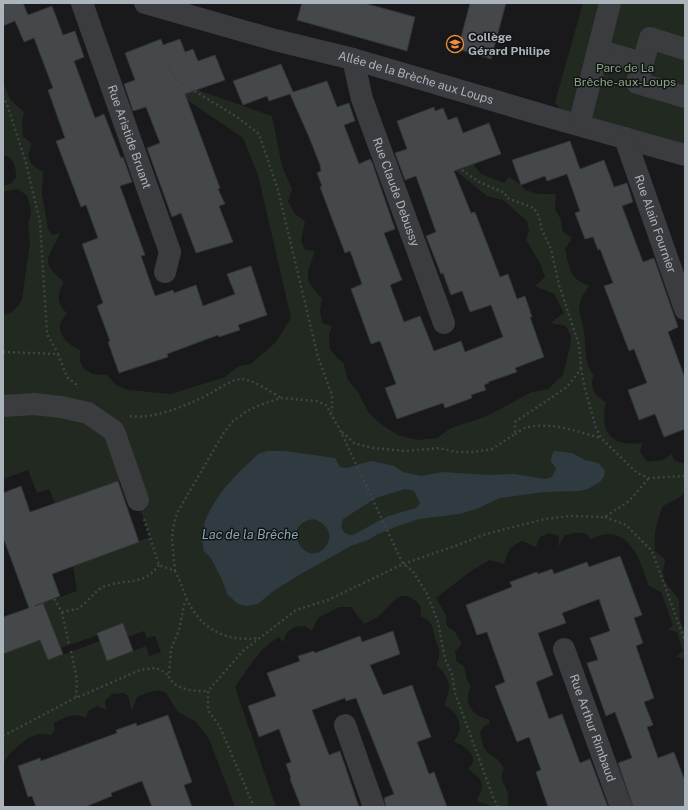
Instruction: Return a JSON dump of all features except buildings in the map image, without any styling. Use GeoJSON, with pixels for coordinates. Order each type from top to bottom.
{"type":"FeatureCollection","features":[{"type":"Feature","properties":{"kind":"street","name":"Rue Aristide Bruant"},"geometry":{"type":"LineString","coordinates":[[82,3],[170,252],[165,272]]}},
{"type":"Feature","properties":{"kind":"street","name":"Allée de la Brèche aux Loups"},"geometry":{"type":"LineString","coordinates":[[145,3],[275,40],[353,59],[685,155]]}},
{"type":"Feature","properties":{"kind":"street"},"geometry":{"type":"LineString","coordinates":[[579,125],[610,3]]}},
{"type":"Feature","properties":{"kind":"street"},"geometry":{"type":"LineString","coordinates":[[685,49],[650,38],[637,83],[685,97]]}},
{"type":"Feature","properties":{"kind":"street"},"geometry":{"type":"LineString","coordinates":[[598,50],[642,63]]}},
{"type":"Feature","properties":{"kind":"street","name":"Rue Claude Debussy"},"geometry":{"type":"LineString","coordinates":[[353,59],[362,99],[444,323]]}},
{"type":"Feature","properties":{"kind":"street","name":"Rue Alain Fournier"},"geometry":{"type":"LineString","coordinates":[[625,138],[685,310]]}},
{"type":"Feature","properties":{"kind":"street"},"geometry":{"type":"LineString","coordinates":[[3,406],[34,404],[61,407],[88,413],[114,430],[138,500]]}},
{"type":"Feature","properties":{"kind":"street","name":"Rue Arthur Rimbaud"},"geometry":{"type":"LineString","coordinates":[[564,649],[621,807]]}},
{"type":"Feature","properties":{"kind":"street"},"geometry":{"type":"LineString","coordinates":[[344,724],[374,807]]}},
{"type":"Feature","properties":{"kind":"path"},"geometry":{"type":"LineString","coordinates":[[169,68],[176,78],[188,87],[237,117],[259,134],[278,190],[318,357],[332,395],[332,413]]}},
{"type":"Feature","properties":{"kind":"path"},"geometry":{"type":"LineString","coordinates":[[3,96],[26,163],[40,222],[47,334],[58,354],[67,377],[77,385],[78,390]]}},
{"type":"Feature","properties":{"kind":"path"},"geometry":{"type":"LineString","coordinates":[[462,170],[479,182],[505,193],[507,198],[534,208],[539,217],[542,230],[551,249],[560,286],[579,345],[581,369],[585,389],[596,428],[601,438],[637,473],[649,478],[685,476]]}},
{"type":"Feature","properties":{"kind":"path"},"geometry":{"type":"LineString","coordinates":[[3,352],[58,354]]}},
{"type":"Feature","properties":{"kind":"path"},"geometry":{"type":"LineString","coordinates":[[515,434],[515,422],[567,387],[581,369]]}},
{"type":"Feature","properties":{"kind":"path"},"geometry":{"type":"LineString","coordinates":[[129,416],[136,417],[166,412],[195,402],[228,384],[242,379],[281,398]]}},
{"type":"Feature","properties":{"kind":"path"},"geometry":{"type":"LineString","coordinates":[[259,638],[238,639],[228,637],[217,632],[204,623],[187,599],[182,583],[175,571],[172,540],[173,529],[177,513],[223,434],[232,422],[247,411],[281,398],[316,400],[323,402],[332,413],[403,564],[412,570],[427,594],[438,622],[445,659],[452,674],[455,693],[498,807]]}},
{"type":"Feature","properties":{"kind":"path"},"geometry":{"type":"LineString","coordinates":[[340,430],[354,443],[373,448],[406,451],[440,448],[456,452],[474,452],[492,449],[528,427],[559,427],[601,438]]}},
{"type":"Feature","properties":{"kind":"path"},"geometry":{"type":"LineString","coordinates":[[605,517],[629,501],[649,478]]}},
{"type":"Feature","properties":{"kind":"path"},"geometry":{"type":"LineString","coordinates":[[138,500],[159,566]]}},
{"type":"Feature","properties":{"kind":"path"},"geometry":{"type":"LineString","coordinates":[[254,807],[220,727],[208,710],[208,691],[243,651],[276,627],[296,610],[328,600],[403,564],[486,534],[545,519],[571,516],[605,517],[626,525],[652,551],[685,641]]}},
{"type":"Feature","properties":{"kind":"path"},"geometry":{"type":"LineString","coordinates":[[159,566],[175,571]]}},
{"type":"Feature","properties":{"kind":"path"},"geometry":{"type":"LineString","coordinates":[[62,612],[77,608],[101,588],[114,584],[139,580],[152,574],[159,566]]}},
{"type":"Feature","properties":{"kind":"path"},"geometry":{"type":"LineString","coordinates":[[54,599],[62,612],[69,645]]}},
{"type":"Feature","properties":{"kind":"path"},"geometry":{"type":"LineString","coordinates":[[169,677],[171,649],[179,630],[184,605],[187,599]]}},
{"type":"Feature","properties":{"kind":"path"},"geometry":{"type":"LineString","coordinates":[[71,651],[77,678],[76,698]]}},
{"type":"Feature","properties":{"kind":"path"},"geometry":{"type":"LineString","coordinates":[[3,736],[76,698],[140,670],[156,668],[166,673],[177,686],[191,691],[208,691]]}},
{"type":"Feature","properties":{"kind":"green space","name":"Parc de La Brêche-aux-Loups"},"geometry":{"type":"Polygon","coordinates":[[[583,3],[685,3],[685,155],[566,117],[555,102],[583,3]]]}},
{"type":"Feature","properties":{"kind":"green space"},"geometry":{"type":"Polygon","coordinates":[[[176,62],[198,90],[272,116],[282,166],[292,189],[288,201],[295,214],[305,221],[301,241],[305,250],[315,251],[308,271],[308,276],[311,286],[322,298],[320,310],[322,323],[332,326],[329,334],[330,349],[337,358],[343,362],[348,380],[358,392],[369,413],[382,425],[398,435],[417,440],[437,438],[451,428],[487,416],[532,392],[548,389],[563,375],[571,337],[566,326],[550,323],[564,313],[554,294],[535,286],[545,277],[540,263],[526,240],[529,231],[527,221],[503,200],[487,196],[456,171],[461,149],[481,174],[504,183],[509,177],[521,185],[525,190],[539,194],[556,194],[555,209],[561,220],[563,232],[572,238],[565,249],[571,272],[578,280],[589,286],[581,299],[579,308],[584,330],[588,365],[594,375],[592,387],[598,397],[606,402],[604,422],[606,429],[615,440],[631,444],[642,443],[640,452],[648,462],[663,460],[672,454],[674,460],[685,464],[685,493],[663,506],[655,533],[655,551],[664,558],[664,580],[679,600],[680,621],[685,632],[685,659],[676,657],[683,651],[677,632],[668,630],[673,625],[661,592],[649,586],[641,564],[630,545],[623,539],[614,535],[604,535],[591,539],[583,533],[565,535],[558,547],[559,536],[549,533],[540,537],[536,547],[522,541],[510,550],[506,556],[504,564],[490,560],[471,571],[436,598],[446,615],[447,626],[455,632],[462,644],[455,651],[457,662],[464,666],[467,680],[471,686],[468,698],[470,708],[477,715],[489,720],[490,723],[484,726],[480,733],[484,748],[489,754],[497,759],[504,768],[502,779],[508,794],[508,807],[491,807],[477,800],[482,783],[468,769],[472,765],[473,760],[470,752],[463,746],[454,742],[459,733],[459,724],[454,712],[444,705],[447,699],[449,684],[445,674],[436,665],[439,657],[439,651],[430,622],[420,616],[421,610],[417,602],[405,596],[396,599],[379,616],[364,624],[351,607],[339,607],[318,618],[312,631],[304,626],[295,627],[287,632],[283,642],[279,637],[254,659],[235,687],[276,807],[235,807],[209,739],[196,722],[178,712],[166,693],[158,690],[137,697],[132,711],[128,696],[124,693],[112,694],[105,701],[107,710],[97,706],[88,711],[86,718],[73,715],[54,723],[55,730],[52,735],[39,734],[28,738],[10,753],[3,764],[3,654],[34,623],[48,660],[100,641],[107,661],[146,646],[149,656],[161,652],[155,636],[147,638],[144,631],[128,637],[123,623],[97,633],[98,635],[61,648],[43,603],[77,591],[73,566],[150,537],[129,477],[55,503],[49,489],[37,493],[28,470],[3,479],[3,315],[14,310],[22,300],[30,241],[28,224],[31,209],[27,196],[22,192],[17,189],[3,192],[3,186],[12,183],[16,177],[16,170],[12,160],[3,155],[3,82],[10,99],[24,112],[22,122],[23,136],[32,144],[29,153],[30,161],[35,167],[43,172],[42,194],[48,229],[52,235],[60,233],[48,259],[48,264],[56,275],[64,282],[59,294],[59,302],[67,313],[60,325],[60,329],[66,340],[80,350],[80,361],[84,369],[93,374],[107,375],[116,385],[128,390],[171,394],[225,377],[239,366],[251,364],[276,342],[291,318],[258,175],[243,138],[161,82],[176,62]]]}},
{"type":"Feature","properties":{"kind":"water","name":"Lac de la Brêche"},"geometry":{"type":"Polygon","coordinates":[[[267,451],[285,451],[335,458],[340,467],[347,468],[372,461],[394,466],[403,472],[421,476],[443,472],[489,475],[514,474],[545,479],[552,477],[556,469],[551,461],[554,451],[572,453],[585,460],[598,463],[605,470],[604,477],[600,482],[588,489],[579,491],[544,492],[500,498],[476,509],[459,514],[419,519],[398,526],[351,546],[299,575],[272,592],[258,604],[246,606],[238,604],[227,594],[223,582],[211,558],[204,551],[202,540],[205,521],[222,491],[258,454],[267,451]],[[405,489],[376,498],[343,519],[341,525],[344,532],[353,535],[388,516],[416,508],[420,503],[414,491],[405,489]],[[313,519],[302,523],[297,529],[299,544],[304,550],[311,553],[319,552],[329,542],[329,533],[325,526],[313,519]]]}},
{"type":"Feature","properties":{"kind":"place","name":"Collège Gérard Philipe"},"geometry":{"type":"Point","coordinates":[455,44]}}]}
